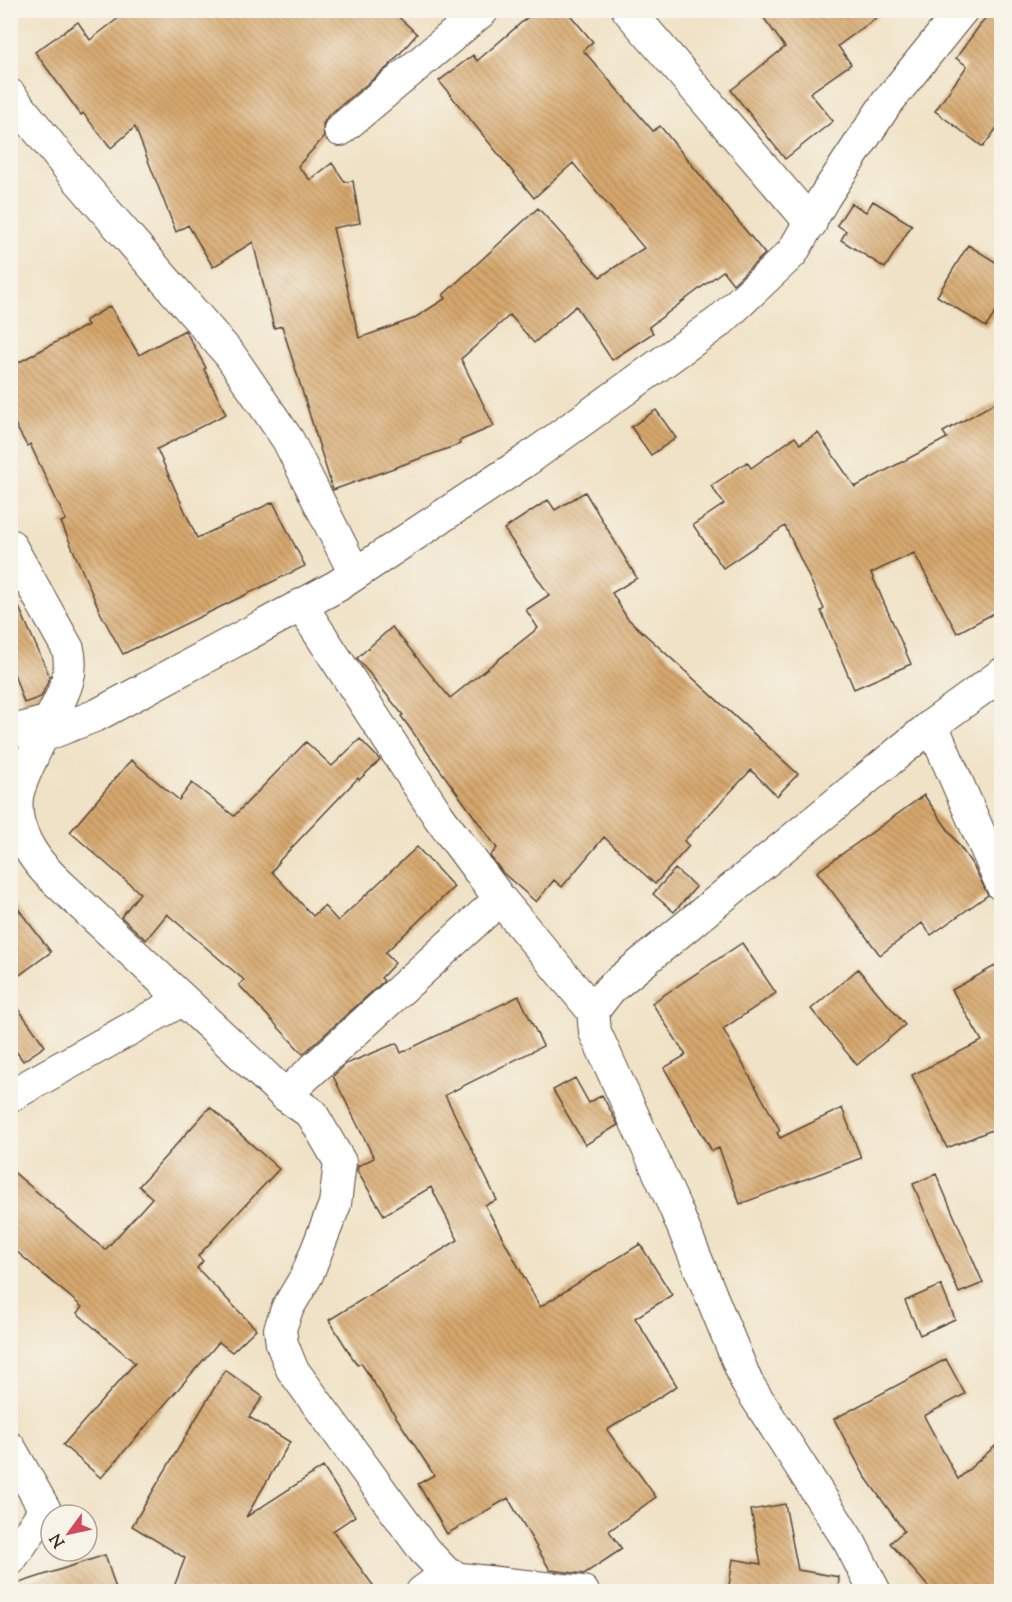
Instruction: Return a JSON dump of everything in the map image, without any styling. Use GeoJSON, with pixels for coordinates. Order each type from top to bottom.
{"type":"FeatureCollection","features":[{"type":"Feature","properties":{"kind":"street"},"geometry":{"type":"LineString","coordinates":[[340,130],[483,10]]}},
{"type":"Feature","properties":{"kind":"street"},"geometry":{"type":"LineString","coordinates":[[628,10],[811,223]]}},
{"type":"Feature","properties":{"kind":"street"},"geometry":{"type":"LineString","coordinates":[[10,732],[46,729],[97,715],[355,574],[524,462],[720,321],[792,253],[825,196],[886,104],[962,10]]}},
{"type":"Feature","properties":{"kind":"street"},"geometry":{"type":"LineString","coordinates":[[10,95],[70,170],[230,355],[288,440],[355,574]]}},
{"type":"Feature","properties":{"kind":"street"},"geometry":{"type":"LineString","coordinates":[[10,545],[68,649],[72,664],[63,694],[16,798],[24,840],[38,864],[285,1095],[312,1114],[340,1162],[335,1204],[307,1275],[287,1309],[280,1329],[282,1344],[292,1369],[424,1550],[447,1574],[461,1579],[583,1592]]}},
{"type":"Feature","properties":{"kind":"street"},"geometry":{"type":"LineString","coordinates":[[301,605],[439,818],[500,899],[594,1011],[595,1032],[676,1210],[747,1383],[850,1543],[875,1592]]}},
{"type":"Feature","properties":{"kind":"street"},"geometry":{"type":"LineString","coordinates":[[594,1011],[610,989],[932,725],[1002,674]]}},
{"type":"Feature","properties":{"kind":"street"},"geometry":{"type":"LineString","coordinates":[[932,725],[1002,885]]}},
{"type":"Feature","properties":{"kind":"street"},"geometry":{"type":"LineString","coordinates":[[285,1095],[500,899]]}},
{"type":"Feature","properties":{"kind":"street"},"geometry":{"type":"LineString","coordinates":[[10,1096],[182,1000]]}},
{"type":"Feature","properties":{"kind":"street"},"geometry":{"type":"LineString","coordinates":[[10,1448],[45,1510],[10,1560]]}},
{"type":"Feature","properties":{"kind":"street"},"geometry":{"type":"LineString","coordinates":[[422,1592],[447,1574]]}},
{"type":"Feature","properties":{"kind":"building"},"geometry":{"type":"Polygon","coordinates":[[[129,10],[391,10],[417,34],[389,66],[328,116],[323,124],[324,137],[298,166],[310,180],[332,163],[345,182],[353,181],[360,223],[333,228],[359,338],[413,319],[446,298],[443,295],[538,208],[600,277],[644,248],[573,163],[534,198],[439,81],[473,55],[477,61],[536,10],[566,10],[593,42],[583,50],[653,131],[660,126],[765,254],[733,284],[723,271],[649,327],[653,333],[612,360],[576,306],[534,343],[510,315],[461,359],[494,426],[459,441],[460,444],[333,490],[282,326],[274,328],[253,242],[213,267],[188,225],[176,232],[135,127],[111,148],[83,113],[81,115],[35,52],[78,22],[90,40],[129,10]]]}},
{"type":"Feature","properties":{"kind":"building"},"geometry":{"type":"Polygon","coordinates":[[[758,10],[887,10],[838,46],[851,64],[810,93],[833,121],[785,159],[731,90],[785,47],[758,10]]]}},
{"type":"Feature","properties":{"kind":"building"},"geometry":{"type":"Polygon","coordinates":[[[991,10],[1002,10],[1002,121],[983,147],[935,111],[967,66],[956,58],[991,10]]]}},
{"type":"Feature","properties":{"kind":"building"},"geometry":{"type":"Polygon","coordinates":[[[873,201],[912,225],[885,268],[841,240],[846,231],[837,225],[851,203],[866,212],[873,201]]]}},
{"type":"Feature","properties":{"kind":"building"},"geometry":{"type":"Polygon","coordinates":[[[968,245],[1002,266],[1002,302],[986,327],[937,296],[968,245]]]}},
{"type":"Feature","properties":{"kind":"building"},"geometry":{"type":"Polygon","coordinates":[[[110,306],[139,355],[185,330],[206,368],[204,369],[226,414],[157,449],[197,538],[273,502],[305,566],[123,654],[101,614],[61,522],[66,520],[30,444],[27,446],[10,415],[10,367],[88,325],[85,321],[110,306]]]}},
{"type":"Feature","properties":{"kind":"building"},"geometry":{"type":"Polygon","coordinates":[[[1002,399],[1002,609],[957,633],[914,553],[871,573],[911,664],[854,689],[821,611],[824,609],[785,526],[723,568],[693,525],[724,504],[711,486],[747,462],[751,468],[795,437],[800,444],[818,433],[855,487],[947,438],[943,432],[1002,399]]]}},
{"type":"Feature","properties":{"kind":"building"},"geometry":{"type":"Polygon","coordinates":[[[656,410],[676,438],[651,455],[631,427],[656,410]]]}},
{"type":"Feature","properties":{"kind":"building"},"geometry":{"type":"Polygon","coordinates":[[[585,492],[637,578],[612,593],[627,618],[798,774],[777,796],[751,770],[684,841],[689,846],[655,884],[604,837],[562,887],[554,880],[536,902],[503,873],[490,856],[497,848],[401,716],[403,715],[357,658],[392,627],[450,698],[538,628],[526,610],[549,595],[504,529],[548,500],[555,510],[585,492]]]}},
{"type":"Feature","properties":{"kind":"building"},"geometry":{"type":"Polygon","coordinates":[[[10,587],[50,677],[41,697],[24,703],[10,662],[10,587]]]}},
{"type":"Feature","properties":{"kind":"building"},"geometry":{"type":"Polygon","coordinates":[[[360,739],[380,760],[359,780],[358,778],[280,860],[272,872],[313,916],[324,906],[338,921],[417,847],[454,887],[385,953],[395,963],[381,978],[384,981],[303,1054],[239,985],[244,980],[167,914],[146,940],[121,917],[140,893],[70,832],[131,760],[179,800],[192,783],[234,816],[306,742],[332,766],[360,739]]]}},
{"type":"Feature","properties":{"kind":"building"},"geometry":{"type":"Polygon","coordinates":[[[924,795],[974,867],[988,895],[931,935],[922,923],[880,955],[817,872],[924,795]]]}},
{"type":"Feature","properties":{"kind":"building"},"geometry":{"type":"Polygon","coordinates":[[[675,869],[696,887],[674,912],[653,894],[675,869]]]}},
{"type":"Feature","properties":{"kind":"building"},"geometry":{"type":"Polygon","coordinates":[[[10,898],[51,952],[10,982],[10,898]]]}},
{"type":"Feature","properties":{"kind":"building"},"geometry":{"type":"Polygon","coordinates":[[[742,943],[776,993],[723,1029],[780,1130],[777,1133],[780,1138],[842,1108],[861,1158],[740,1204],[719,1148],[712,1151],[664,1068],[686,1055],[652,1003],[742,943]]]}},
{"type":"Feature","properties":{"kind":"building"},"geometry":{"type":"Polygon","coordinates":[[[1002,962],[1002,1126],[947,1148],[912,1075],[982,1041],[952,990],[1002,962]]]}},
{"type":"Feature","properties":{"kind":"building"},"geometry":{"type":"Polygon","coordinates":[[[858,969],[905,1025],[857,1065],[811,1009],[858,969]]]}},
{"type":"Feature","properties":{"kind":"building"},"geometry":{"type":"Polygon","coordinates":[[[519,996],[543,1046],[445,1095],[497,1200],[485,1205],[540,1307],[640,1244],[672,1295],[635,1318],[677,1386],[607,1430],[656,1497],[609,1531],[622,1549],[584,1574],[550,1570],[508,1498],[447,1534],[418,1484],[434,1475],[361,1363],[357,1365],[329,1320],[458,1240],[431,1187],[384,1215],[357,1171],[358,1166],[374,1158],[333,1076],[346,1064],[397,1043],[401,1053],[519,996]]]}},
{"type":"Feature","properties":{"kind":"building"},"geometry":{"type":"Polygon","coordinates":[[[10,997],[45,1046],[23,1061],[10,1043],[10,997]]]}},
{"type":"Feature","properties":{"kind":"building"},"geometry":{"type":"Polygon","coordinates":[[[575,1078],[589,1103],[602,1095],[618,1125],[585,1145],[553,1090],[575,1078]]]}},
{"type":"Feature","properties":{"kind":"building"},"geometry":{"type":"Polygon","coordinates":[[[210,1107],[279,1169],[198,1256],[203,1261],[197,1268],[256,1329],[232,1352],[219,1342],[101,1478],[63,1445],[135,1363],[77,1313],[82,1307],[10,1246],[10,1169],[105,1250],[152,1198],[139,1186],[210,1107]]]}},
{"type":"Feature","properties":{"kind":"building"},"geometry":{"type":"Polygon","coordinates":[[[936,1174],[983,1283],[959,1293],[913,1184],[936,1174]]]}},
{"type":"Feature","properties":{"kind":"building"},"geometry":{"type":"Polygon","coordinates":[[[941,1285],[955,1319],[920,1335],[905,1301],[941,1285]]]}},
{"type":"Feature","properties":{"kind":"building"},"geometry":{"type":"Polygon","coordinates":[[[946,1359],[965,1394],[924,1416],[958,1479],[1002,1440],[1002,1592],[933,1592],[890,1543],[904,1531],[864,1475],[834,1419],[946,1359]]]}},
{"type":"Feature","properties":{"kind":"building"},"geometry":{"type":"Polygon","coordinates":[[[225,1370],[263,1397],[249,1417],[290,1442],[246,1517],[323,1467],[355,1516],[333,1531],[378,1592],[172,1592],[185,1558],[132,1526],[225,1370]]]}},
{"type":"Feature","properties":{"kind":"building"},"geometry":{"type":"Polygon","coordinates":[[[785,1504],[798,1570],[839,1577],[838,1592],[728,1592],[733,1559],[761,1564],[751,1510],[785,1504]]]}},
{"type":"Feature","properties":{"kind":"building"},"geometry":{"type":"Polygon","coordinates":[[[105,1555],[117,1592],[10,1592],[10,1586],[80,1563],[99,1563],[99,1557],[105,1555]]]}}]}
